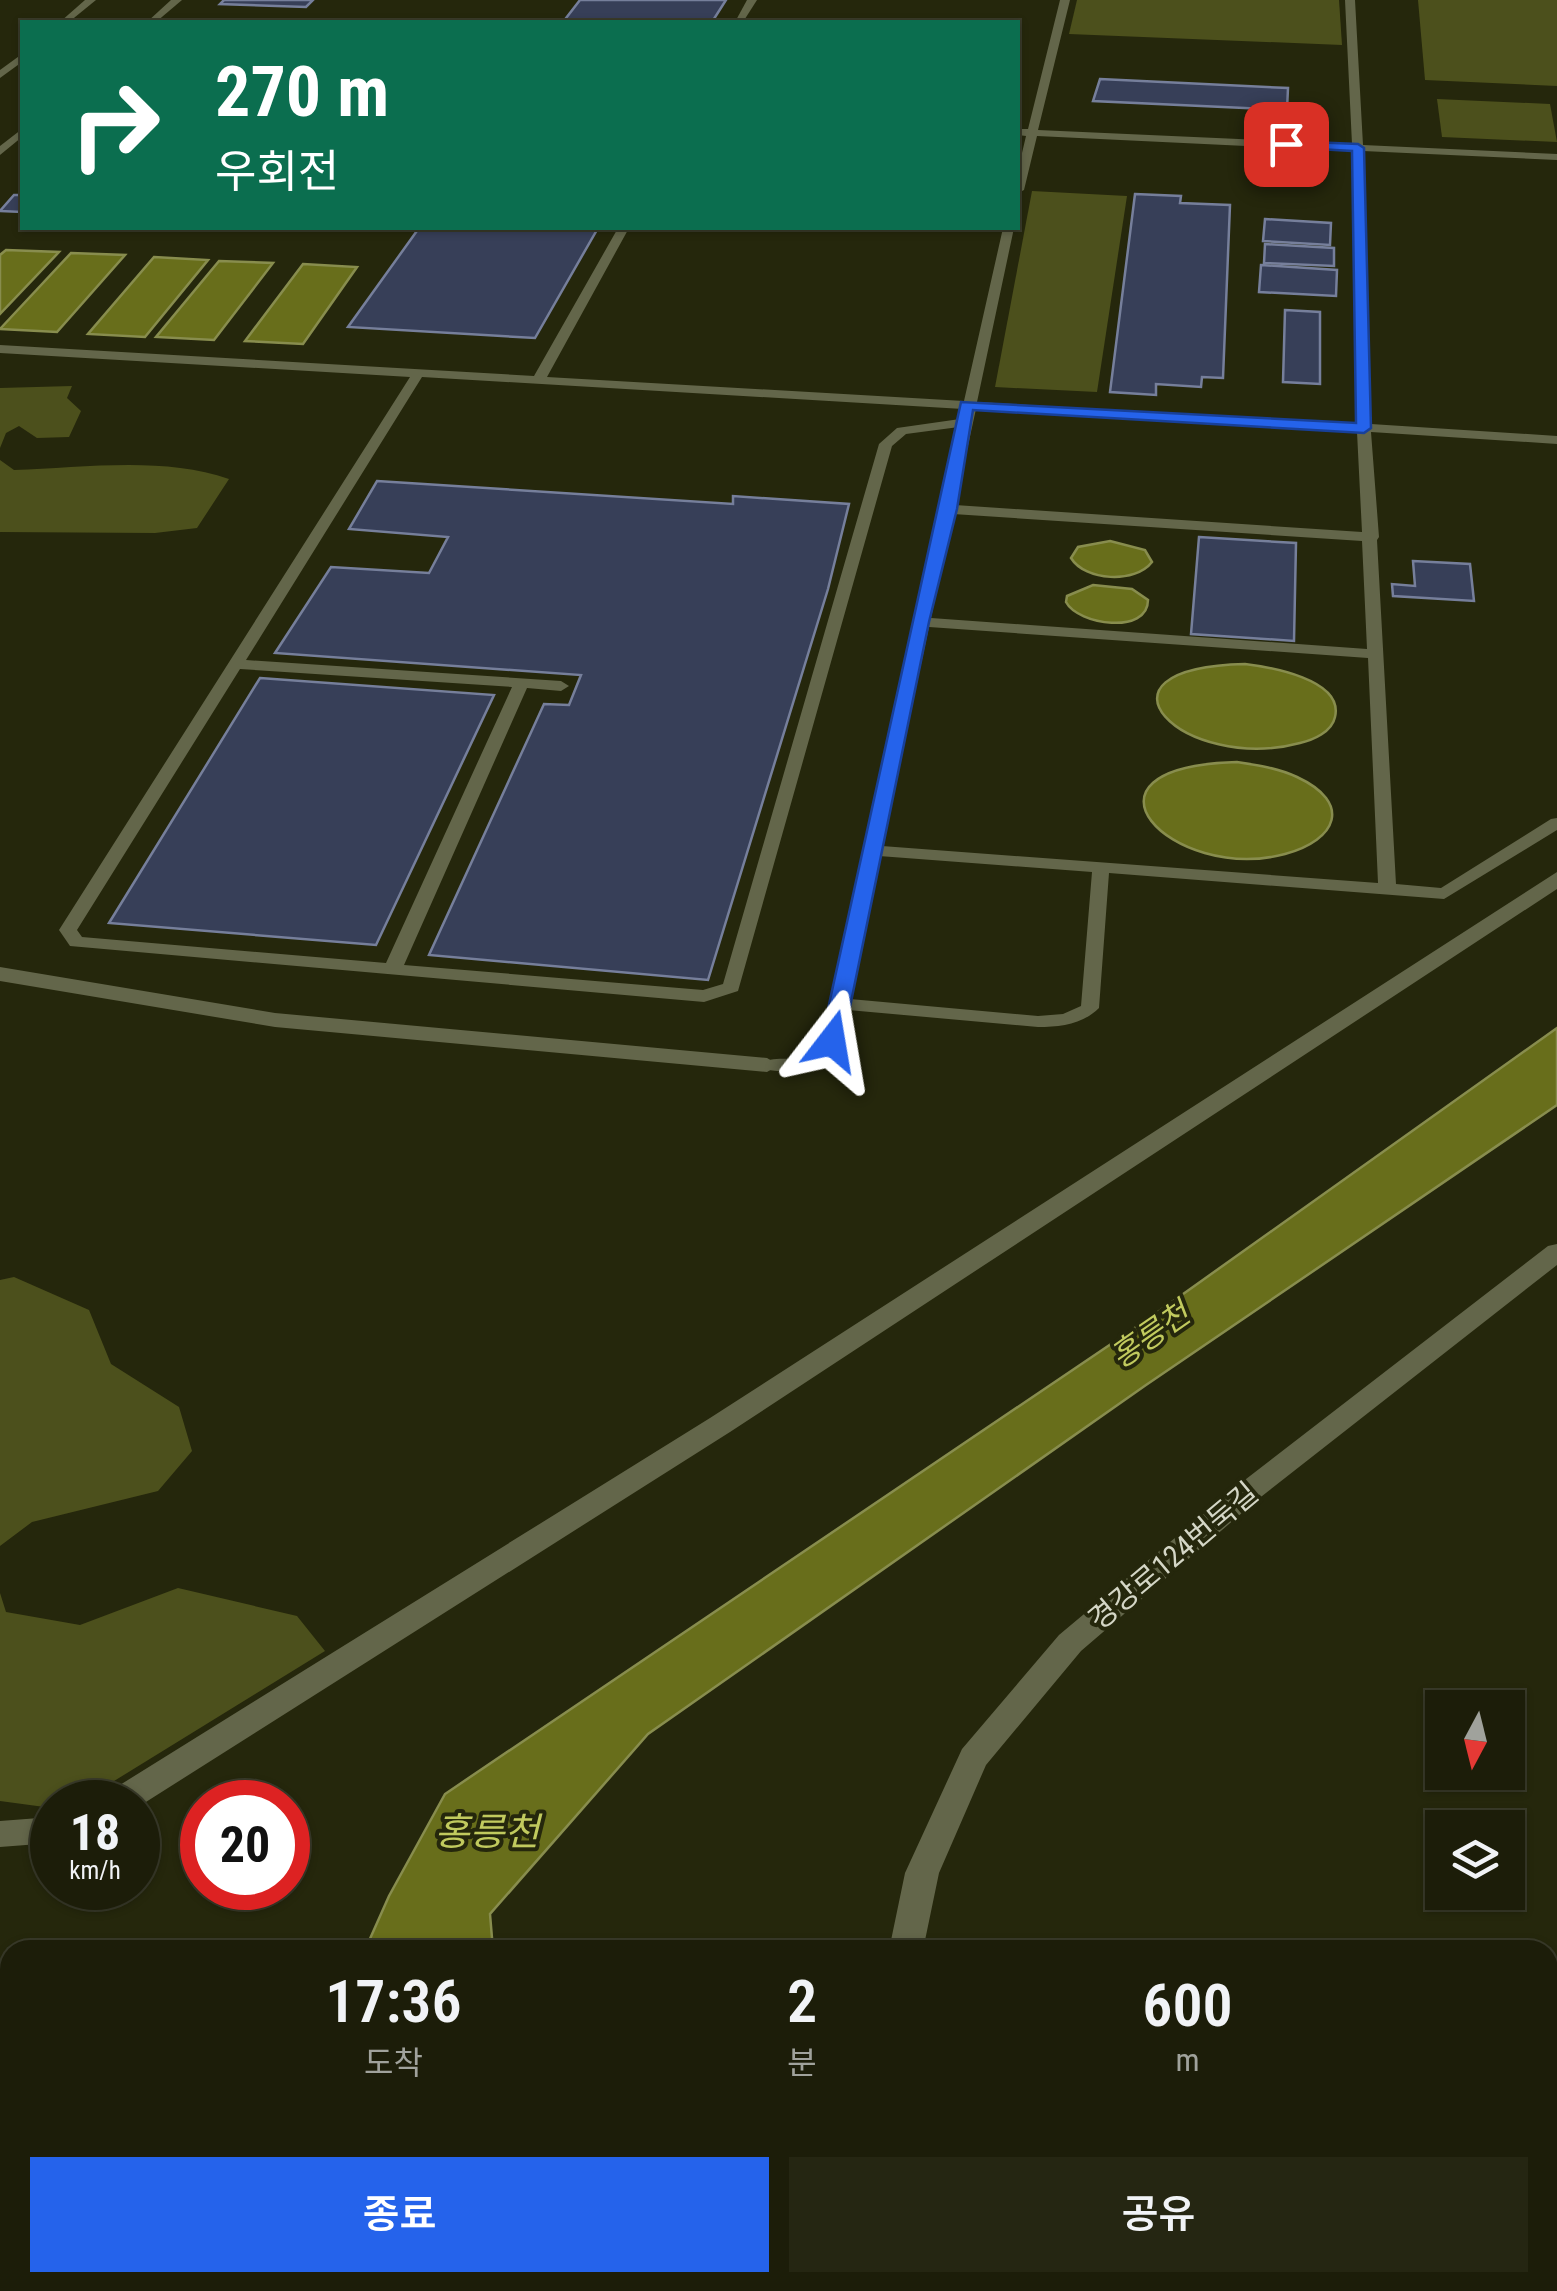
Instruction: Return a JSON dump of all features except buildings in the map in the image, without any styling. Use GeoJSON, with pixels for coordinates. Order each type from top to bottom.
{"type":"FeatureCollection","features":[{"type":"Feature","properties":{"kind":"street"},"geometry":{"type":"LineString","coordinates":[[154,1780],[720,1425],[1557,879]]}},
{"type":"Feature","properties":{"kind":"street"},"geometry":{"type":"LineString","coordinates":[[0,974],[275,1020],[768,1066]]}},
{"type":"Feature","properties":{"kind":"street","name":"경강로124번둑길"},"geometry":{"type":"LineString","coordinates":[[908,1940],[922,1873],[973,1758],[1070,1643],[1247,1493],[1557,1252]]}},
{"type":"Feature","properties":{"kind":"street"},"geometry":{"type":"LineString","coordinates":[[0,1834],[30,1832]]}},
{"type":"Feature","properties":{"kind":"lane"},"geometry":{"type":"LineString","coordinates":[[66,20],[91,0]]}},
{"type":"Feature","properties":{"kind":"lane"},"geometry":{"type":"LineString","coordinates":[[153,20],[178,0]]}},
{"type":"Feature","properties":{"kind":"lane"},"geometry":{"type":"LineString","coordinates":[[1020,171],[1024,132],[1065,0]]}},
{"type":"Feature","properties":{"kind":"lane"},"geometry":{"type":"LineString","coordinates":[[1350,0],[1358,148],[1364,428],[1387,889]]}},
{"type":"Feature","properties":{"kind":"lane"},"geometry":{"type":"LineString","coordinates":[[0,75],[20,58]]}},
{"type":"Feature","properties":{"kind":"lane"},"geometry":{"type":"LineString","coordinates":[[1024,132],[1557,157]]}},
{"type":"Feature","properties":{"kind":"lane"},"geometry":{"type":"LineString","coordinates":[[0,152],[20,134]]}},
{"type":"Feature","properties":{"kind":"lane"},"geometry":{"type":"LineString","coordinates":[[539,379],[623,230]]}},
{"type":"Feature","properties":{"kind":"lane"},"geometry":{"type":"LineString","coordinates":[[768,1066],[794,1067],[818,1061],[832,1041],[1008,230]]}},
{"type":"Feature","properties":{"kind":"lane"},"geometry":{"type":"LineString","coordinates":[[0,349],[539,379],[965,414],[1364,428],[1557,440]]}},
{"type":"Feature","properties":{"kind":"lane"},"geometry":{"type":"LineString","coordinates":[[419,372],[68,930],[76,942],[704,996],[731,986],[886,444],[902,430],[965,414]]}},
{"type":"Feature","properties":{"kind":"lane"},"geometry":{"type":"LineString","coordinates":[[949,509],[1372,537]]}},
{"type":"Feature","properties":{"kind":"lane"},"geometry":{"type":"LineString","coordinates":[[921,622],[1377,654]]}},
{"type":"Feature","properties":{"kind":"lane"},"geometry":{"type":"LineString","coordinates":[[236,664],[561,686]]}},
{"type":"Feature","properties":{"kind":"lane"},"geometry":{"type":"LineString","coordinates":[[393,969],[522,683]]}},
{"type":"Feature","properties":{"kind":"lane"},"geometry":{"type":"LineString","coordinates":[[872,850],[1444,894],[1557,822]]}},
{"type":"Feature","properties":{"kind":"lane"},"geometry":{"type":"LineString","coordinates":[[842,1004],[1029,1021],[1077,1018],[1090,1008],[1100,867]]}},
{"type":"Feature","properties":{"kind":"shaded area"},"geometry":{"type":"Polygon","coordinates":[[[1077,0],[1339,0],[1342,45],[1069,34],[1077,0]]]}},
{"type":"Feature","properties":{"kind":"shaded area"},"geometry":{"type":"Polygon","coordinates":[[[1418,0],[1557,0],[1557,86],[1425,80],[1418,0]]]}},
{"type":"Feature","properties":{"kind":"shaded area"},"geometry":{"type":"Polygon","coordinates":[[[1437,99],[1550,104],[1557,142],[1442,137],[1437,99]]]}},
{"type":"Feature","properties":{"kind":"shaded area"},"geometry":{"type":"Polygon","coordinates":[[[1032,191],[1127,196],[1097,392],[995,387],[1032,191]]]}},
{"type":"Feature","properties":{"kind":"shaded area"},"geometry":{"type":"Polygon","coordinates":[[[72,386],[67,398],[81,411],[69,437],[37,438],[19,426],[6,433],[0,448],[0,388],[72,386]]]}},
{"type":"Feature","properties":{"kind":"shaded area"},"geometry":{"type":"Polygon","coordinates":[[[0,460],[14,470],[150,466],[229,479],[197,528],[155,533],[0,532],[0,460]]]}},
{"type":"Feature","properties":{"kind":"shaded area"},"geometry":{"type":"Polygon","coordinates":[[[14,1277],[89,1310],[111,1364],[179,1407],[192,1451],[158,1491],[32,1522],[0,1546],[0,1280],[14,1277]]]}},
{"type":"Feature","properties":{"kind":"shaded area"},"geometry":{"type":"Polygon","coordinates":[[[178,1588],[297,1616],[325,1651],[116,1780],[30,1780],[30,1805],[0,1801],[0,1593],[6,1612],[80,1625],[178,1588]]]}},
{"type":"Feature","properties":{"kind":"water"},"geometry":{"type":"Polygon","coordinates":[[[6,250],[59,252],[0,314],[0,255],[6,250]]]}},
{"type":"Feature","properties":{"kind":"water"},"geometry":{"type":"Polygon","coordinates":[[[71,253],[125,255],[57,332],[0,329],[71,253]]]}},
{"type":"Feature","properties":{"kind":"water"},"geometry":{"type":"Polygon","coordinates":[[[154,257],[208,260],[145,337],[88,334],[154,257]]]}},
{"type":"Feature","properties":{"kind":"water"},"geometry":{"type":"Polygon","coordinates":[[[219,261],[273,263],[214,340],[156,337],[219,261]]]}},
{"type":"Feature","properties":{"kind":"water"},"geometry":{"type":"Polygon","coordinates":[[[303,264],[357,267],[303,344],[245,341],[303,264]]]}},
{"type":"Feature","properties":{"kind":"water"},"geometry":{"type":"Polygon","coordinates":[[[1110,541],[1145,550],[1152,562],[1134,574],[1110,577],[1087,571],[1071,558],[1078,547],[1110,541]]]}},
{"type":"Feature","properties":{"kind":"water"},"geometry":{"type":"Polygon","coordinates":[[[1093,585],[1132,589],[1148,600],[1145,611],[1137,618],[1112,623],[1073,610],[1066,602],[1067,596],[1093,585]]]}},
{"type":"Feature","properties":{"kind":"water"},"geometry":{"type":"Polygon","coordinates":[[[1245,664],[1286,672],[1317,684],[1335,704],[1330,727],[1305,742],[1257,749],[1219,744],[1187,733],[1165,717],[1157,699],[1166,682],[1194,670],[1245,664]]]}},
{"type":"Feature","properties":{"kind":"water"},"geometry":{"type":"Polygon","coordinates":[[[1237,762],[1282,771],[1315,787],[1332,809],[1332,820],[1326,830],[1303,848],[1243,859],[1205,853],[1173,839],[1152,821],[1144,801],[1153,783],[1183,769],[1237,762]]]}},
{"type":"Feature","properties":{"kind":"water","name":"홍릉천"},"geometry":{"type":"Polygon","coordinates":[[[1557,1028],[1557,1105],[1146,1385],[648,1734],[490,1914],[492,1940],[369,1940],[445,1794],[1148,1319],[1557,1028]]]}},
{"type":"Feature","properties":{"kind":"route"},"geometry":{"type":"LineString","coordinates":[[832,1041],[921,622],[949,509],[966,406],[1364,428],[1358,148],[1286,144]]}}]}
